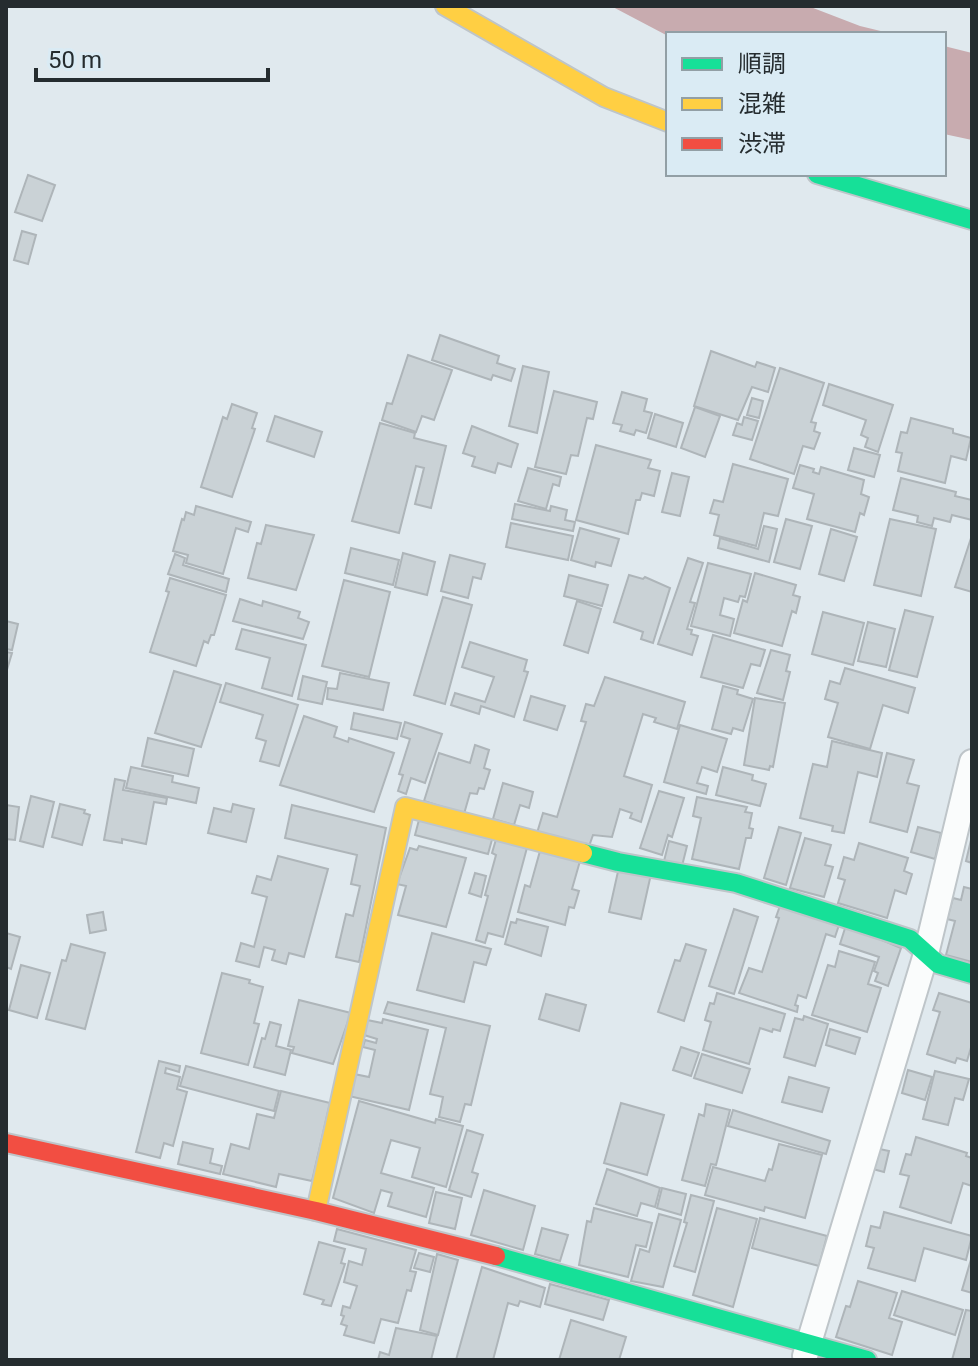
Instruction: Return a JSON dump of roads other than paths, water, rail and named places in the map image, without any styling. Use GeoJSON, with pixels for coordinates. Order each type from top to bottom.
{"type":"FeatureCollection","features":[{"type":"Feature","properties":{"kind":"street"},"geometry":{"type":"LineString","coordinates":[[445,6],[604,97],[666,121]]}},
{"type":"Feature","properties":{"kind":"street"},"geometry":{"type":"LineString","coordinates":[[824,176],[972,220]]}},
{"type":"Feature","properties":{"kind":"street"},"geometry":{"type":"LineString","coordinates":[[806,1352],[926,954],[972,762]]}},
{"type":"Feature","properties":{"kind":"street"},"geometry":{"type":"LineString","coordinates":[[316,1211],[405,807],[618,862],[736,883],[910,939],[938,964],[972,974]]}},
{"type":"Feature","properties":{"kind":"street"},"geometry":{"type":"LineString","coordinates":[[6,1143],[316,1211],[474,1250],[806,1352],[867,1360]]}}]}
